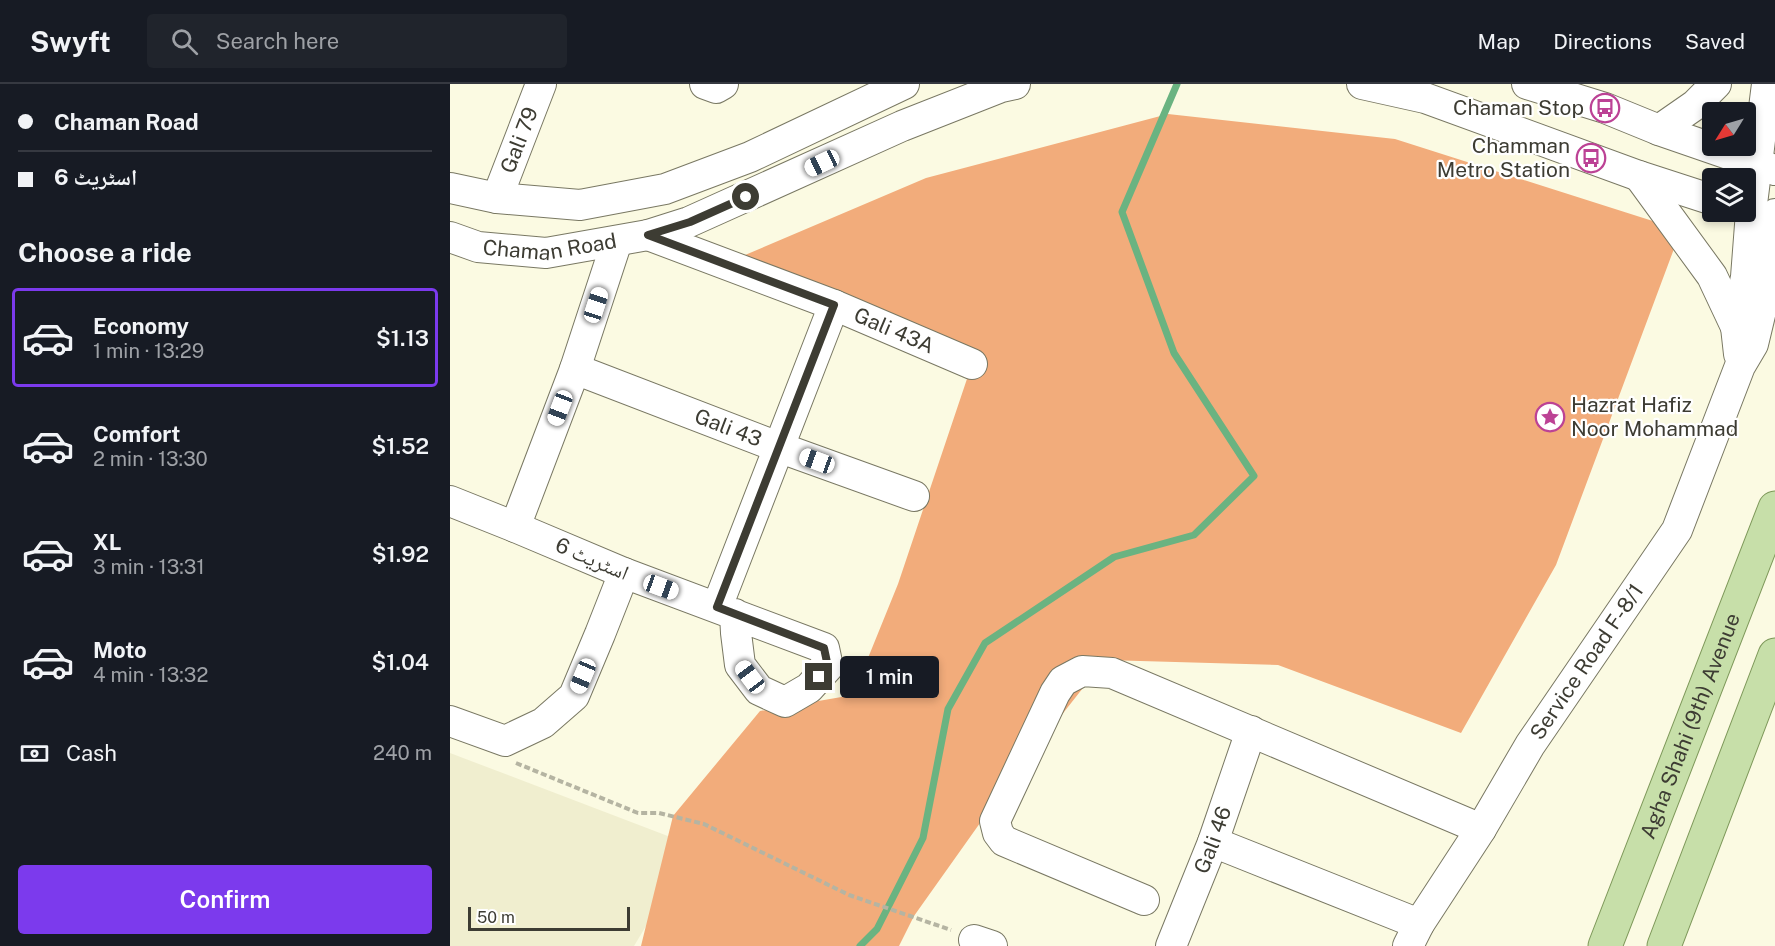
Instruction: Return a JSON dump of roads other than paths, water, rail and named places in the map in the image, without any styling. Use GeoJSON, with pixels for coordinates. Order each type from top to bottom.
{"type":"FeatureCollection","features":[{"type":"Feature","properties":{"kind":"main road","name":"Agha Shahi (9th) Avenue"},"geometry":{"type":"LineString","coordinates":[[1605,946],[1775,508]]}},
{"type":"Feature","properties":{"kind":"main road"},"geometry":{"type":"LineString","coordinates":[[1664,946],[1775,655]]}},
{"type":"Feature","properties":{"kind":"street","name":"Gali 79"},"geometry":{"type":"LineString","coordinates":[[496,198],[541,84]]}},
{"type":"Feature","properties":{"kind":"street","name":"Chaman Road"},"geometry":{"type":"LineString","coordinates":[[450,188],[496,198],[580,205],[665,189],[750,157],[904,84]]}},
{"type":"Feature","properties":{"kind":"street","name":"Chaman Road"},"geometry":{"type":"LineString","coordinates":[[450,237],[478,247],[546,253],[648,235],[690,222],[902,126],[1000,87],[1015,84]]}},
{"type":"Feature","properties":{"kind":"street"},"geometry":{"type":"LineString","coordinates":[[1362,84],[1425,99],[1638,176],[1702,196]]}},
{"type":"Feature","properties":{"kind":"street"},"geometry":{"type":"LineString","coordinates":[[1527,84],[1605,108],[1659,130],[1766,167]]}},
{"type":"Feature","properties":{"kind":"street"},"geometry":{"type":"LineString","coordinates":[[1659,130],[1695,105],[1716,84]]}},
{"type":"Feature","properties":{"kind":"street","name":"Service Road F-8/1"},"geometry":{"type":"LineString","coordinates":[[1413,935],[1481,829],[1530,745],[1677,530],[1743,346],[1765,294],[1767,84]]}},
{"type":"Feature","properties":{"kind":"street"},"geometry":{"type":"LineString","coordinates":[[1638,176],[1712,276],[1743,346],[1775,306]]}},
{"type":"Feature","properties":{"kind":"street","name":"Gali 43A"},"geometry":{"type":"LineString","coordinates":[[648,235],[834,305],[972,364]]}},
{"type":"Feature","properties":{"kind":"street"},"geometry":{"type":"LineString","coordinates":[[515,526],[575,369],[617,241]]}},
{"type":"Feature","properties":{"kind":"street"},"geometry":{"type":"LineString","coordinates":[[778,447],[834,305]]}},
{"type":"Feature","properties":{"kind":"street","name":"Gali 43"},"geometry":{"type":"LineString","coordinates":[[575,369],[778,447],[914,496]]}},
{"type":"Feature","properties":{"kind":"street","name":"اسٹریٹ 6"},"geometry":{"type":"LineString","coordinates":[[450,501],[624,573],[726,610],[778,447]]}},
{"type":"Feature","properties":{"kind":"street"},"geometry":{"type":"LineString","coordinates":[[450,721],[505,741],[543,723],[574,696],[624,573]]}},
{"type":"Feature","properties":{"kind":"street"},"geometry":{"type":"LineString","coordinates":[[1144,900],[1004,841],[998,833],[995,821],[1055,693],[1063,681],[1082,671],[1112,672],[1481,829]]}},
{"type":"Feature","properties":{"kind":"street","name":"Gali 46"},"geometry":{"type":"LineString","coordinates":[[1171,946],[1213,842],[1251,731]]}},
{"type":"Feature","properties":{"kind":"street"},"geometry":{"type":"LineString","coordinates":[[1213,842],[1413,935]]}},
{"type":"Feature","properties":{"kind":"waterway"},"geometry":{"type":"LineString","coordinates":[[860,946],[877,929],[923,838],[948,709],[985,643],[1114,557],[1194,535],[1254,476],[1174,353],[1122,212],[1177,84]]}},
{"type":"Feature","properties":{"kind":"place","name":"Chaman Stop"},"geometry":{"type":"Point","coordinates":[1605,108]}},
{"type":"Feature","properties":{"kind":"place","name":"Chamman Metro Station"},"geometry":{"type":"Point","coordinates":[1591,158]}},
{"type":"Feature","properties":{"kind":"place","name":"Hazrat Hafiz Noor Mohammad"},"geometry":{"type":"Point","coordinates":[1550,417]}}]}
